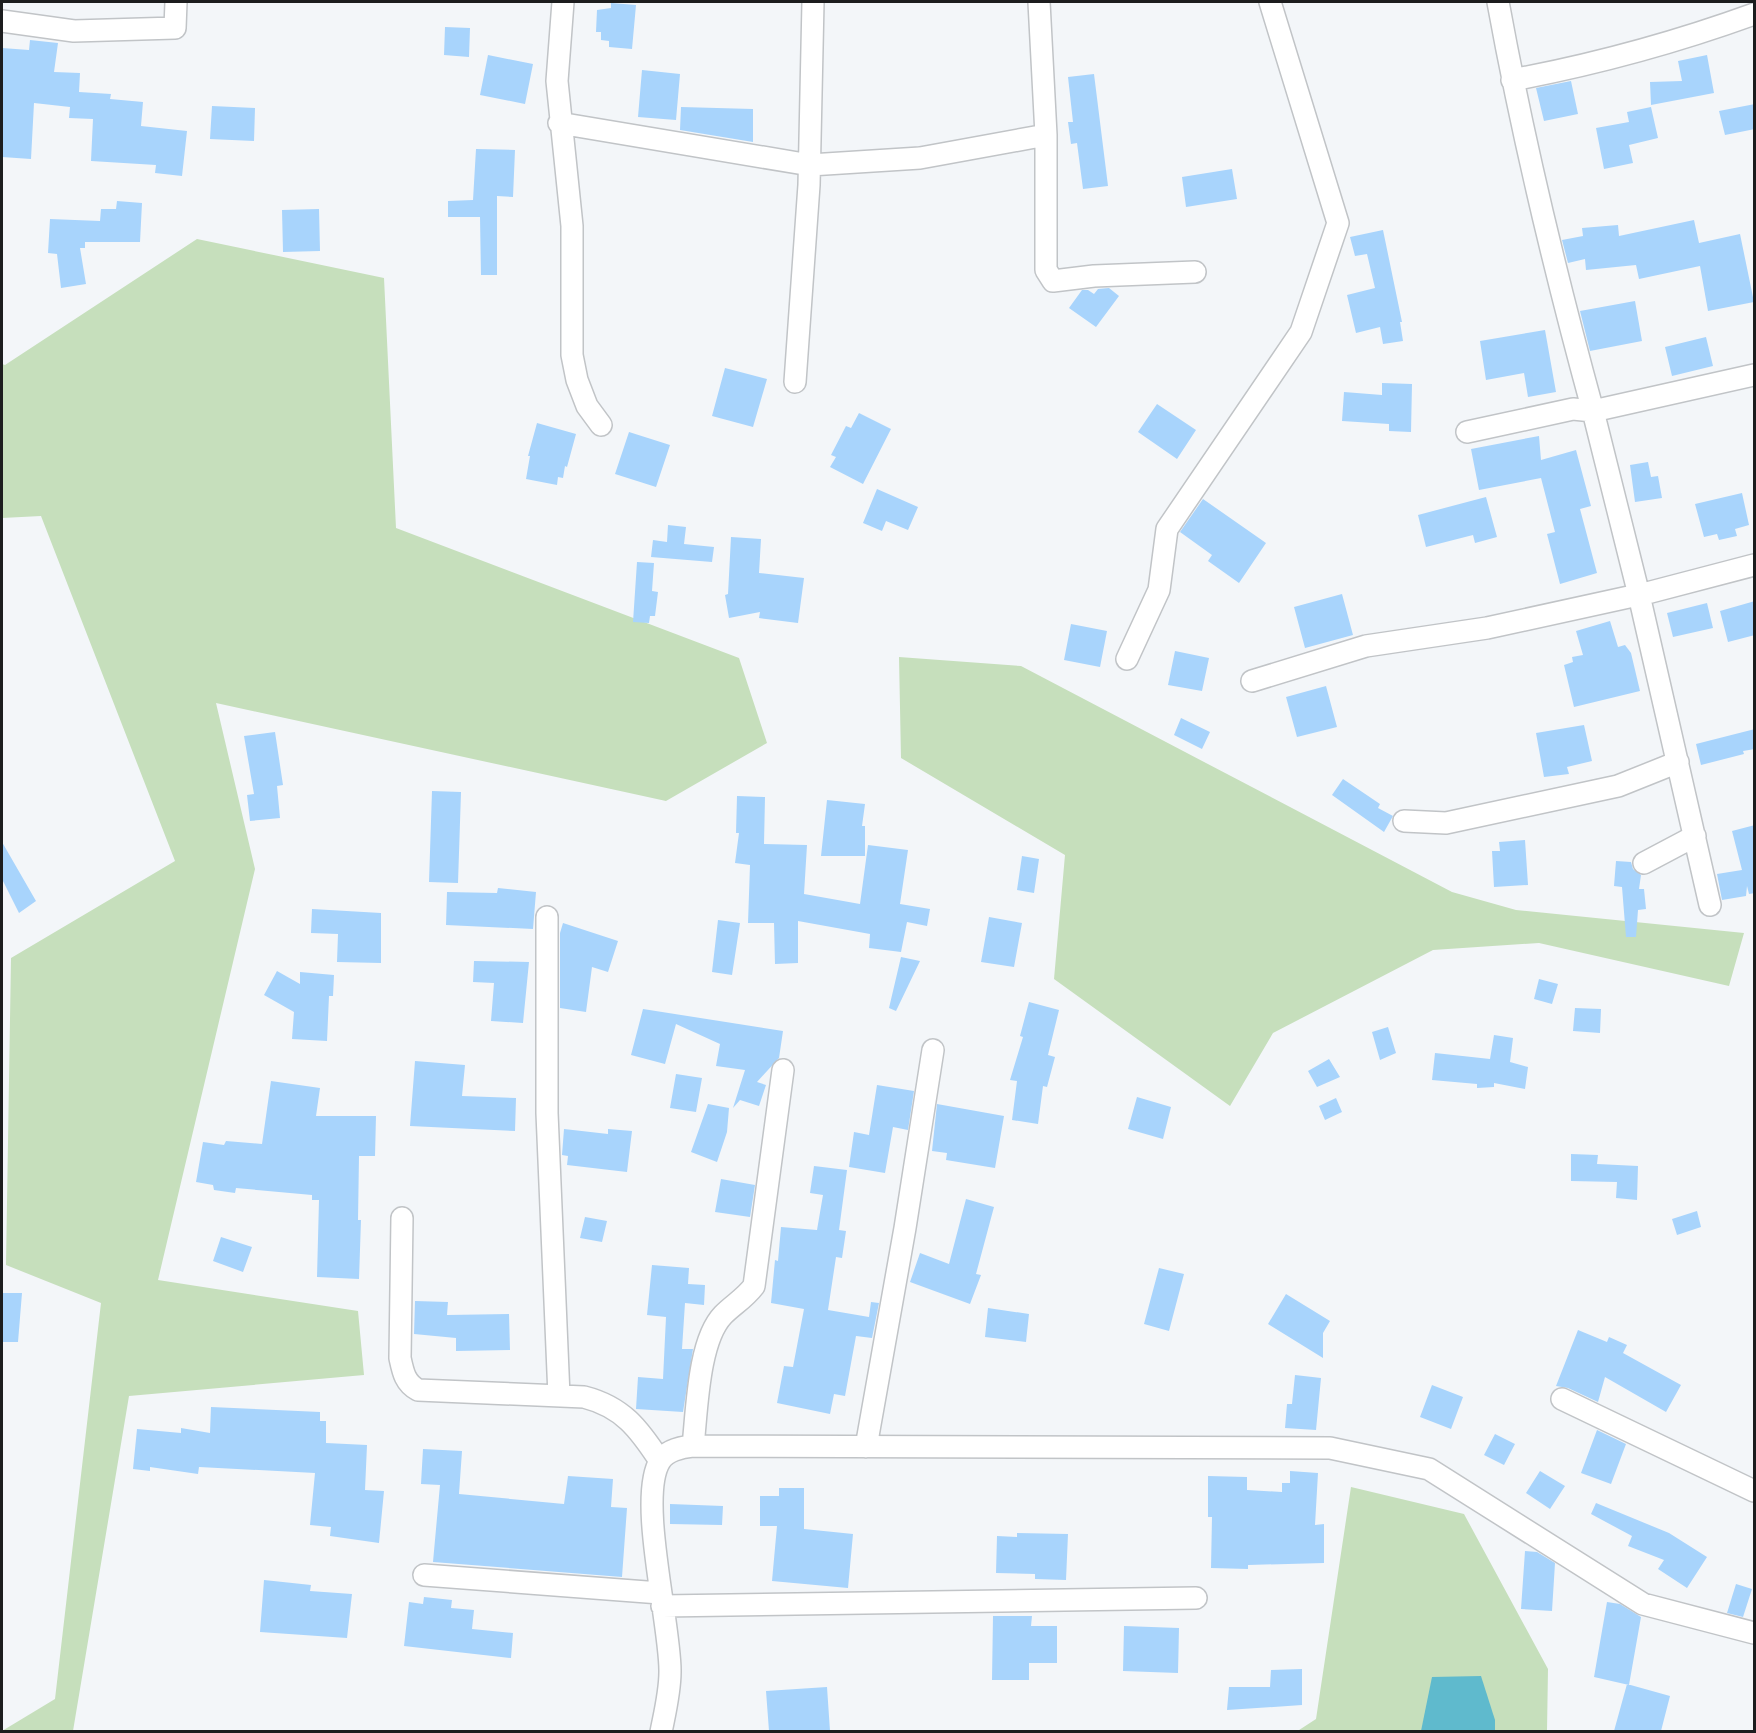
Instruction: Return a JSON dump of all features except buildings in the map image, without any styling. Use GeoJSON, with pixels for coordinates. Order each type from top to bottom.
{"type":"FeatureCollection","features":[{"type":"Feature","properties":{"kind":"street"},"geometry":{"type":"LineString","coordinates":[[2,21],[74,31],[175,28],[176,2]]}},
{"type":"Feature","properties":{"kind":"street"},"geometry":{"type":"LineString","coordinates":[[563,2],[556,81],[572,226],[572,355],[577,380],[587,406],[601,425]]}},
{"type":"Feature","properties":{"kind":"street"},"geometry":{"type":"LineString","coordinates":[[795,382],[810,165],[813,2]]}},
{"type":"Feature","properties":{"kind":"street"},"geometry":{"type":"LineString","coordinates":[[1039,2],[1046,135],[1046,270],[1053,281],[1094,276],[1195,272]]}},
{"type":"Feature","properties":{"kind":"street"},"geometry":{"type":"LineString","coordinates":[[1127,659],[1159,590],[1167,529],[1301,332],[1338,223],[1270,2]]}},
{"type":"Feature","properties":{"kind":"street"},"geometry":{"type":"LineString","coordinates":[[1498,2],[1512,80],[1562,297],[1639,595],[1710,905]]}},
{"type":"Feature","properties":{"kind":"street"},"geometry":{"type":"LineString","coordinates":[[1512,80],[1602,63],[1681,41],[1755,14]]}},
{"type":"Feature","properties":{"kind":"street"},"geometry":{"type":"LineString","coordinates":[[559,123],[810,165],[920,158],[1046,135]]}},
{"type":"Feature","properties":{"kind":"street"},"geometry":{"type":"LineString","coordinates":[[1467,432],[1573,409],[1593,411],[1755,375]]}},
{"type":"Feature","properties":{"kind":"street"},"geometry":{"type":"LineString","coordinates":[[1252,681],[1366,646],[1487,628],[1639,595],[1755,565]]}},
{"type":"Feature","properties":{"kind":"street"},"geometry":{"type":"LineString","coordinates":[[1404,821],[1446,823],[1618,786],[1678,762]]}},
{"type":"Feature","properties":{"kind":"street"},"geometry":{"type":"LineString","coordinates":[[1644,863],[1695,836]]}},
{"type":"Feature","properties":{"kind":"street"},"geometry":{"type":"LineString","coordinates":[[547,917],[547,1113],[559,1396]]}},
{"type":"Feature","properties":{"kind":"street"},"geometry":{"type":"LineString","coordinates":[[867,1447],[933,1050]]}},
{"type":"Feature","properties":{"kind":"street"},"geometry":{"type":"LineString","coordinates":[[693,1446],[702,1370],[710,1337],[723,1315],[742,1301],[754,1286],[783,1070]]}},
{"type":"Feature","properties":{"kind":"street"},"geometry":{"type":"LineString","coordinates":[[402,1218],[400,1358],[403,1376],[411,1386],[418,1390],[584,1397],[605,1403],[622,1414],[643,1435],[660,1461]]}},
{"type":"Feature","properties":{"kind":"street"},"geometry":{"type":"LineString","coordinates":[[1562,1399],[1755,1491]]}},
{"type":"Feature","properties":{"kind":"street"},"geometry":{"type":"LineString","coordinates":[[661,1731],[670,1671],[661,1600],[653,1497],[660,1461],[669,1452],[693,1446],[1330,1448],[1429,1469],[1643,1604],[1755,1633]]}},
{"type":"Feature","properties":{"kind":"street"},"geometry":{"type":"LineString","coordinates":[[424,1575],[661,1600],[1196,1599]]}},
{"type":"Feature","properties":{"kind":"green space"},"geometry":{"type":"Polygon","coordinates":[[[197,239],[384,278],[396,528],[739,658],[767,743],[666,801],[216,703],[255,869],[158,1280],[358,1311],[364,1375],[129,1396],[73,1731],[2,1731],[55,1699],[101,1303],[6,1265],[11,958],[175,861],[41,516],[2,518],[2,364],[5,365],[197,239]]]}},
{"type":"Feature","properties":{"kind":"green space"},"geometry":{"type":"Polygon","coordinates":[[[899,657],[1021,666],[1452,892],[1516,910],[1744,933],[1729,986],[1539,943],[1433,950],[1273,1033],[1230,1106],[1054,979],[1065,855],[901,758],[899,657]]]}},
{"type":"Feature","properties":{"kind":"green space"},"geometry":{"type":"Polygon","coordinates":[[[1351,1487],[1464,1514],[1548,1669],[1547,1731],[1296,1732],[1316,1719],[1351,1487]]]}},
{"type":"Feature","properties":{"kind":"water"},"geometry":{"type":"Polygon","coordinates":[[[1481,1676],[1495,1720],[1495,1731],[1421,1731],[1432,1677],[1481,1676]]]}}]}
